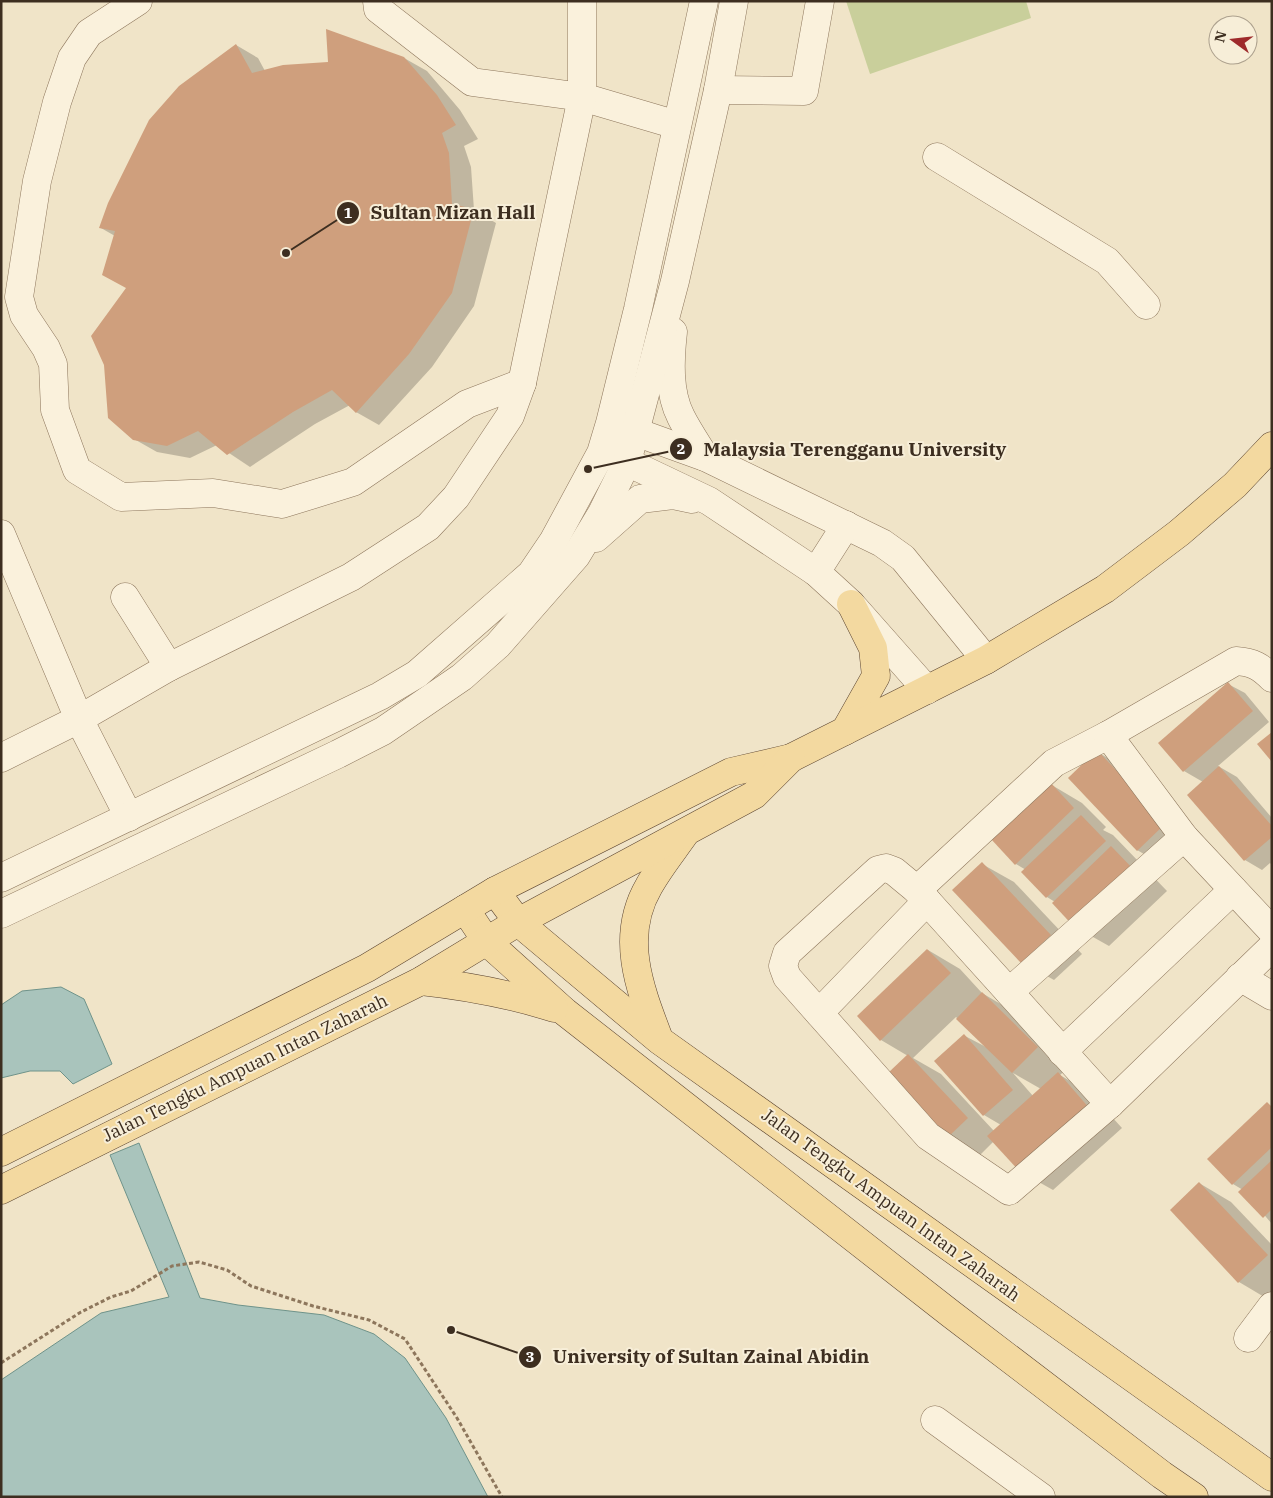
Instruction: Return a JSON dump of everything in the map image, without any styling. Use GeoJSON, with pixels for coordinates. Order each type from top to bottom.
{"type":"FeatureCollection","features":[{"type":"Feature","properties":{"kind":"main road"},"geometry":{"type":"LineString","coordinates":[[495,891],[731,772],[792,758],[986,660],[1105,589],[1172,539],[1235,485],[1272,446]]}},
{"type":"Feature","properties":{"kind":"main road"},"geometry":{"type":"LineString","coordinates":[[845,731],[876,676],[872,648],[851,604]]}},
{"type":"Feature","properties":{"kind":"main road"},"geometry":{"type":"LineString","coordinates":[[518,922],[754,795],[792,758]]}},
{"type":"Feature","properties":{"kind":"main road"},"geometry":{"type":"LineString","coordinates":[[659,1040],[639,986],[633,951],[636,921],[648,887],[686,832]]}},
{"type":"Feature","properties":{"kind":"main road","name":"Jalan Tengku Ampuan Intan Zaharah"},"geometry":{"type":"LineString","coordinates":[[1,1152],[366,968],[495,891],[518,922],[659,1040],[1272,1477]]}},
{"type":"Feature","properties":{"kind":"main road"},"geometry":{"type":"LineString","coordinates":[[465,909],[487,942],[565,1012],[951,1314],[1162,1475],[1194,1497]]}},
{"type":"Feature","properties":{"kind":"main road","name":"Jalan Tengku Ampuan Intan Zaharah"},"geometry":{"type":"LineString","coordinates":[[1,1190],[421,980],[518,922]]}},
{"type":"Feature","properties":{"kind":"main road"},"geometry":{"type":"LineString","coordinates":[[421,980],[468,986],[518,996],[565,1012]]}},
{"type":"Feature","properties":{"kind":"street"},"geometry":{"type":"LineString","coordinates":[[138,1],[89,33],[72,58],[57,102],[37,181],[18,298],[24,315],[46,348],[53,364],[55,410],[77,470],[121,497],[213,493],[282,504],[353,482],[467,404],[522,383]]}},
{"type":"Feature","properties":{"kind":"street"},"geometry":{"type":"LineString","coordinates":[[378,1],[378,9],[472,82],[582,97],[677,125]]}},
{"type":"Feature","properties":{"kind":"street"},"geometry":{"type":"LineString","coordinates":[[1,758],[79,719],[169,667],[351,576],[428,527],[456,497],[505,424],[522,383],[582,97],[582,1]]}},
{"type":"Feature","properties":{"kind":"street"},"geometry":{"type":"LineString","coordinates":[[576,556],[602,513],[627,462],[623,427],[677,125],[704,1]]}},
{"type":"Feature","properties":{"kind":"street"},"geometry":{"type":"LineString","coordinates":[[1,878],[380,696],[417,674],[531,574],[554,540],[600,453],[623,427],[675,281],[718,90],[734,1]]}},
{"type":"Feature","properties":{"kind":"street"},"geometry":{"type":"LineString","coordinates":[[718,90],[804,92],[820,1]]}},
{"type":"Feature","properties":{"kind":"street"},"geometry":{"type":"LineString","coordinates":[[937,157],[1107,261],[1146,304]]}},
{"type":"Feature","properties":{"kind":"street"},"geometry":{"type":"LineString","coordinates":[[675,281],[670,358],[673,391],[680,415],[705,457]]}},
{"type":"Feature","properties":{"kind":"street"},"geometry":{"type":"LineString","coordinates":[[623,427],[705,457],[882,542],[903,558],[986,660]]}},
{"type":"Feature","properties":{"kind":"street"},"geometry":{"type":"LineString","coordinates":[[600,453],[627,462],[709,501],[816,572],[851,604],[927,690]]}},
{"type":"Feature","properties":{"kind":"street"},"geometry":{"type":"LineString","coordinates":[[1,914],[383,731],[462,677],[498,645],[576,556],[640,499],[673,495],[709,501]]}},
{"type":"Feature","properties":{"kind":"street"},"geometry":{"type":"LineString","coordinates":[[816,572],[846,525]]}},
{"type":"Feature","properties":{"kind":"street"},"geometry":{"type":"LineString","coordinates":[[1,534],[79,719],[129,817]]}},
{"type":"Feature","properties":{"kind":"street"},"geometry":{"type":"LineString","coordinates":[[125,597],[169,667]]}},
{"type":"Feature","properties":{"kind":"street"},"geometry":{"type":"LineString","coordinates":[[819,1013],[922,896],[1054,763],[1108,735],[1236,661],[1250,662],[1262,668],[1272,678]]}},
{"type":"Feature","properties":{"kind":"street"},"geometry":{"type":"LineString","coordinates":[[1108,735],[1184,837],[1272,931]]}},
{"type":"Feature","properties":{"kind":"street"},"geometry":{"type":"LineString","coordinates":[[1009,992],[1184,837]]}},
{"type":"Feature","properties":{"kind":"street"},"geometry":{"type":"LineString","coordinates":[[1110,1104],[922,896],[894,871],[886,868],[878,870],[786,953],[784,966],[787,977],[928,1136],[1009,1191],[1110,1104],[1272,947]]}},
{"type":"Feature","properties":{"kind":"street"},"geometry":{"type":"LineString","coordinates":[[1062,1052],[1233,890]]}},
{"type":"Feature","properties":{"kind":"street"},"geometry":{"type":"LineString","coordinates":[[1240,977],[1272,996]]}},
{"type":"Feature","properties":{"kind":"street"},"geometry":{"type":"LineString","coordinates":[[1248,1338],[1272,1306]]}},
{"type":"Feature","properties":{"kind":"street"},"geometry":{"type":"LineString","coordinates":[[935,1420],[1042,1497]]}},
{"type":"Feature","properties":{"kind":"path"},"geometry":{"type":"LineString","coordinates":[[1,1363],[81,1312],[131,1291],[172,1266],[198,1262],[227,1270],[251,1286],[312,1306],[369,1320],[405,1339],[457,1418],[502,1497]]}},
{"type":"Feature","properties":{"kind":"green space"},"geometry":{"type":"Polygon","coordinates":[[[846,1],[1026,1],[1031,18],[870,74],[846,1]]]}},
{"type":"Feature","properties":{"kind":"water"},"geometry":{"type":"Polygon","coordinates":[[[61,987],[84,999],[112,1064],[73,1084],[60,1071],[30,1071],[1,1078],[1,1005],[22,991],[61,987]]]}},
{"type":"Feature","properties":{"kind":"water"},"geometry":{"type":"Polygon","coordinates":[[[139,1143],[200,1298],[238,1305],[324,1315],[374,1334],[405,1358],[446,1418],[488,1497],[1,1497],[1,1380],[101,1313],[169,1297],[110,1155],[139,1143]]]}},
{"type":"Feature","properties":{"kind":"building"},"geometry":{"type":"Polygon","coordinates":[[[326,29],[404,57],[437,95],[456,125],[442,133],[449,153],[452,204],[474,209],[452,293],[409,354],[356,413],[332,390],[293,412],[227,455],[198,431],[167,446],[133,440],[108,418],[104,365],[91,336],[126,288],[102,275],[115,231],[99,228],[108,203],[149,120],[179,86],[236,44],[252,73],[283,65],[328,62],[326,29]]]}},
{"type":"Feature","properties":{"kind":"building"},"geometry":{"type":"Polygon","coordinates":[[[1228,682],[1253,711],[1183,772],[1158,743],[1228,682]]]}},
{"type":"Feature","properties":{"kind":"building"},"geometry":{"type":"Polygon","coordinates":[[[1272,732],[1272,762],[1257,744],[1272,732]]]}},
{"type":"Feature","properties":{"kind":"building"},"geometry":{"type":"Polygon","coordinates":[[[1097,750],[1166,823],[1137,851],[1068,778],[1097,750]]]}},
{"type":"Feature","properties":{"kind":"building"},"geometry":{"type":"Polygon","coordinates":[[[1219,766],[1272,826],[1272,837],[1244,861],[1187,795],[1219,766]]]}},
{"type":"Feature","properties":{"kind":"building"},"geometry":{"type":"Polygon","coordinates":[[[1050,782],[1074,808],[1015,865],[991,839],[1050,782]]]}},
{"type":"Feature","properties":{"kind":"building"},"geometry":{"type":"Polygon","coordinates":[[[1081,815],[1106,841],[1046,898],[1021,872],[1081,815]]]}},
{"type":"Feature","properties":{"kind":"building"},"geometry":{"type":"Polygon","coordinates":[[[1111,846],[1136,872],[1076,929],[1052,903],[1111,846]]]}},
{"type":"Feature","properties":{"kind":"building"},"geometry":{"type":"Polygon","coordinates":[[[982,862],[1051,935],[1021,963],[952,890],[982,862]]]}},
{"type":"Feature","properties":{"kind":"building"},"geometry":{"type":"Polygon","coordinates":[[[927,949],[951,973],[880,1041],[857,1016],[927,949]]]}},
{"type":"Feature","properties":{"kind":"building"},"geometry":{"type":"Polygon","coordinates":[[[982,992],[1038,1047],[1012,1073],[956,1019],[982,992]]]}},
{"type":"Feature","properties":{"kind":"building"},"geometry":{"type":"Polygon","coordinates":[[[964,1034],[1013,1090],[983,1116],[934,1061],[964,1034]]]}},
{"type":"Feature","properties":{"kind":"building"},"geometry":{"type":"Polygon","coordinates":[[[908,1054],[968,1118],[947,1138],[888,1073],[908,1054]]]}},
{"type":"Feature","properties":{"kind":"building"},"geometry":{"type":"Polygon","coordinates":[[[1058,1072],[1090,1109],[1021,1173],[987,1136],[1058,1072]]]}},
{"type":"Feature","properties":{"kind":"building"},"geometry":{"type":"Polygon","coordinates":[[[1267,1102],[1272,1107],[1272,1147],[1232,1185],[1207,1159],[1267,1102]]]}},
{"type":"Feature","properties":{"kind":"building"},"geometry":{"type":"Polygon","coordinates":[[[1272,1160],[1272,1209],[1263,1218],[1238,1192],[1272,1160]]]}},
{"type":"Feature","properties":{"kind":"building"},"geometry":{"type":"Polygon","coordinates":[[[1199,1182],[1268,1255],[1238,1283],[1170,1210],[1199,1182]]]}},
{"type":"Feature","properties":{"kind":"place","name":"Sultan Mizan Hall"},"geometry":{"type":"Point","coordinates":[286,253]}},
{"type":"Feature","properties":{"kind":"place","name":"Malaysia Terengganu University"},"geometry":{"type":"Point","coordinates":[588,469]}},
{"type":"Feature","properties":{"kind":"place","name":"University of Sultan Zainal Abidin"},"geometry":{"type":"Point","coordinates":[451,1330]}}]}
